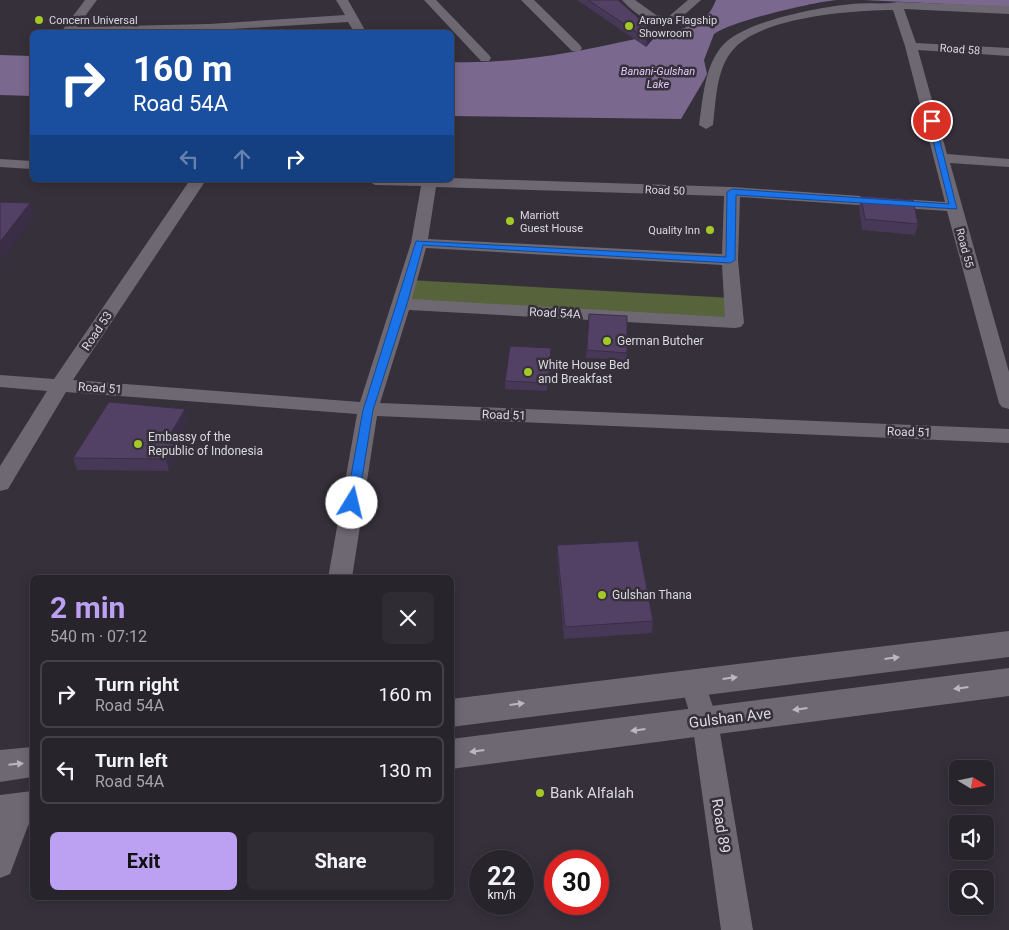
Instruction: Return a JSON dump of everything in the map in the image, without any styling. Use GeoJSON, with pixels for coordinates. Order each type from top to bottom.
{"type":"FeatureCollection","features":[{"type":"Feature","properties":{"kind":"street"},"geometry":{"type":"LineString","coordinates":[[69,30],[91,0]]}},
{"type":"Feature","properties":{"kind":"street"},"geometry":{"type":"LineString","coordinates":[[342,0],[350,18],[359,30]]}},
{"type":"Feature","properties":{"kind":"street"},"geometry":{"type":"LineString","coordinates":[[430,0],[485,58]]}},
{"type":"Feature","properties":{"kind":"street"},"geometry":{"type":"LineString","coordinates":[[527,0],[576,48]]}},
{"type":"Feature","properties":{"kind":"street"},"geometry":{"type":"LineString","coordinates":[[628,0],[652,18],[670,21],[695,0]]}},
{"type":"Feature","properties":{"kind":"street"},"geometry":{"type":"LineString","coordinates":[[706,125],[714,73],[728,47],[751,30],[817,13],[852,7],[898,6],[1009,10]]}},
{"type":"Feature","properties":{"kind":"street","name":"Road 55"},"geometry":{"type":"LineString","coordinates":[[898,6],[942,158],[989,338],[1009,403]]}},
{"type":"Feature","properties":{"kind":"street"},"geometry":{"type":"LineString","coordinates":[[177,30],[276,25],[350,18]]}},
{"type":"Feature","properties":{"kind":"street","name":"Road 58"},"geometry":{"type":"LineString","coordinates":[[911,46],[1009,52]]}},
{"type":"Feature","properties":{"kind":"street"},"geometry":{"type":"LineString","coordinates":[[942,158],[1009,163]]}},
{"type":"Feature","properties":{"kind":"street"},"geometry":{"type":"LineString","coordinates":[[0,163],[30,165]]}},
{"type":"Feature","properties":{"kind":"street","name":"Road 53"},"geometry":{"type":"LineString","coordinates":[[0,484],[60,385],[197,182]]}},
{"type":"Feature","properties":{"kind":"street","name":"Road 50"},"geometry":{"type":"LineString","coordinates":[[411,182],[732,192],[954,207]]}},
{"type":"Feature","properties":{"kind":"street"},"geometry":{"type":"LineString","coordinates":[[340,575],[368,410],[402,304],[419,243],[429,183]]}},
{"type":"Feature","properties":{"kind":"street","name":"Road 54A"},"geometry":{"type":"LineString","coordinates":[[402,304],[735,323],[730,260],[732,192]]}},
{"type":"Feature","properties":{"kind":"street"},"geometry":{"type":"LineString","coordinates":[[419,243],[730,260]]}},
{"type":"Feature","properties":{"kind":"street"},"geometry":{"type":"LineString","coordinates":[[989,338],[1009,339]]}},
{"type":"Feature","properties":{"kind":"street","name":"Road 51"},"geometry":{"type":"LineString","coordinates":[[0,381],[368,410],[1009,436]]}},
{"type":"Feature","properties":{"kind":"street"},"geometry":{"type":"LineString","coordinates":[[454,713],[1009,644]]}},
{"type":"Feature","properties":{"kind":"street","name":"Road 89"},"geometry":{"type":"LineString","coordinates":[[693,682],[705,721],[737,930]]}},
{"type":"Feature","properties":{"kind":"street","name":"Gulshan Ave"},"geometry":{"type":"LineString","coordinates":[[454,754],[1009,682]]}},
{"type":"Feature","properties":{"kind":"street"},"geometry":{"type":"LineString","coordinates":[[0,766],[30,762]]}},
{"type":"Feature","properties":{"kind":"street"},"geometry":{"type":"LineString","coordinates":[[0,864],[18,810]]}},
{"type":"Feature","properties":{"kind":"green space"},"geometry":{"type":"Polygon","coordinates":[[[409,280],[733,298],[735,323],[402,304],[409,280]]]}},
{"type":"Feature","properties":{"kind":"water","name":"Banani-Gulshan Lake"},"geometry":{"type":"Polygon","coordinates":[[[716,0],[837,0],[792,8],[754,18],[737,23],[714,34],[704,60],[707,74],[681,119],[454,116],[454,62],[517,60],[539,57],[666,33],[685,28],[703,18],[716,0]]]}},
{"type":"Feature","properties":{"kind":"water"},"geometry":{"type":"Polygon","coordinates":[[[863,0],[1009,0],[1009,7],[863,0]]]}},
{"type":"Feature","properties":{"kind":"water"},"geometry":{"type":"Polygon","coordinates":[[[0,55],[30,56],[30,96],[0,95],[0,55]]]}},
{"type":"Feature","properties":{"kind":"building"},"geometry":{"type":"Polygon","coordinates":[[[588,0],[618,0],[653,31],[647,39],[588,0]]]}},
{"type":"Feature","properties":{"kind":"building"},"geometry":{"type":"Polygon","coordinates":[[[861,196],[913,200],[918,224],[865,219],[861,196]]]}},
{"type":"Feature","properties":{"kind":"building"},"geometry":{"type":"Polygon","coordinates":[[[0,202],[30,203],[0,242],[0,202]]]}},
{"type":"Feature","properties":{"kind":"building","name":"German Butcher"},"geometry":{"type":"Polygon","coordinates":[[[589,314],[627,316],[627,353],[587,350],[589,314]]]}},
{"type":"Feature","properties":{"kind":"building","name":"White House Bed and Breakfast"},"geometry":{"type":"Polygon","coordinates":[[[510,346],[551,348],[548,383],[505,381],[510,346]]]}},
{"type":"Feature","properties":{"kind":"building","name":"Embassy of the Republic of Indonesia"},"geometry":{"type":"Polygon","coordinates":[[[109,402],[185,409],[165,443],[174,444],[166,459],[73,458],[109,402]]]}},
{"type":"Feature","properties":{"kind":"building","name":"Gulshan Thana"},"geometry":{"type":"Polygon","coordinates":[[[638,541],[653,621],[565,627],[557,545],[638,541]]]}},
{"type":"Feature","properties":{"kind":"place","name":"Concern Universal"},"geometry":{"type":"Point","coordinates":[39,20]}},
{"type":"Feature","properties":{"kind":"place","name":"Aranya Flagship Showroom"},"geometry":{"type":"Point","coordinates":[629,26]}},
{"type":"Feature","properties":{"kind":"place","name":"Marriott Guest House"},"geometry":{"type":"Point","coordinates":[510,221]}},
{"type":"Feature","properties":{"kind":"place","name":"Quality Inn"},"geometry":{"type":"Point","coordinates":[710,230]}},
{"type":"Feature","properties":{"kind":"place","name":"German Butcher"},"geometry":{"type":"Point","coordinates":[607,341]}},
{"type":"Feature","properties":{"kind":"place","name":"White House Bed and Breakfast"},"geometry":{"type":"Point","coordinates":[528,372]}},
{"type":"Feature","properties":{"kind":"place","name":"Embassy of the Republic of Indonesia"},"geometry":{"type":"Point","coordinates":[138,444]}},
{"type":"Feature","properties":{"kind":"place","name":"Gulshan Thana"},"geometry":{"type":"Point","coordinates":[602,595]}},
{"type":"Feature","properties":{"kind":"place","name":"Bank Alfalah"},"geometry":{"type":"Point","coordinates":[540,793]}},
{"type":"Feature","properties":{"kind":"route"},"geometry":{"type":"LineString","coordinates":[[352,503],[368,410],[402,304],[419,243],[730,260],[732,192],[954,207],[932,121]]}}]}
